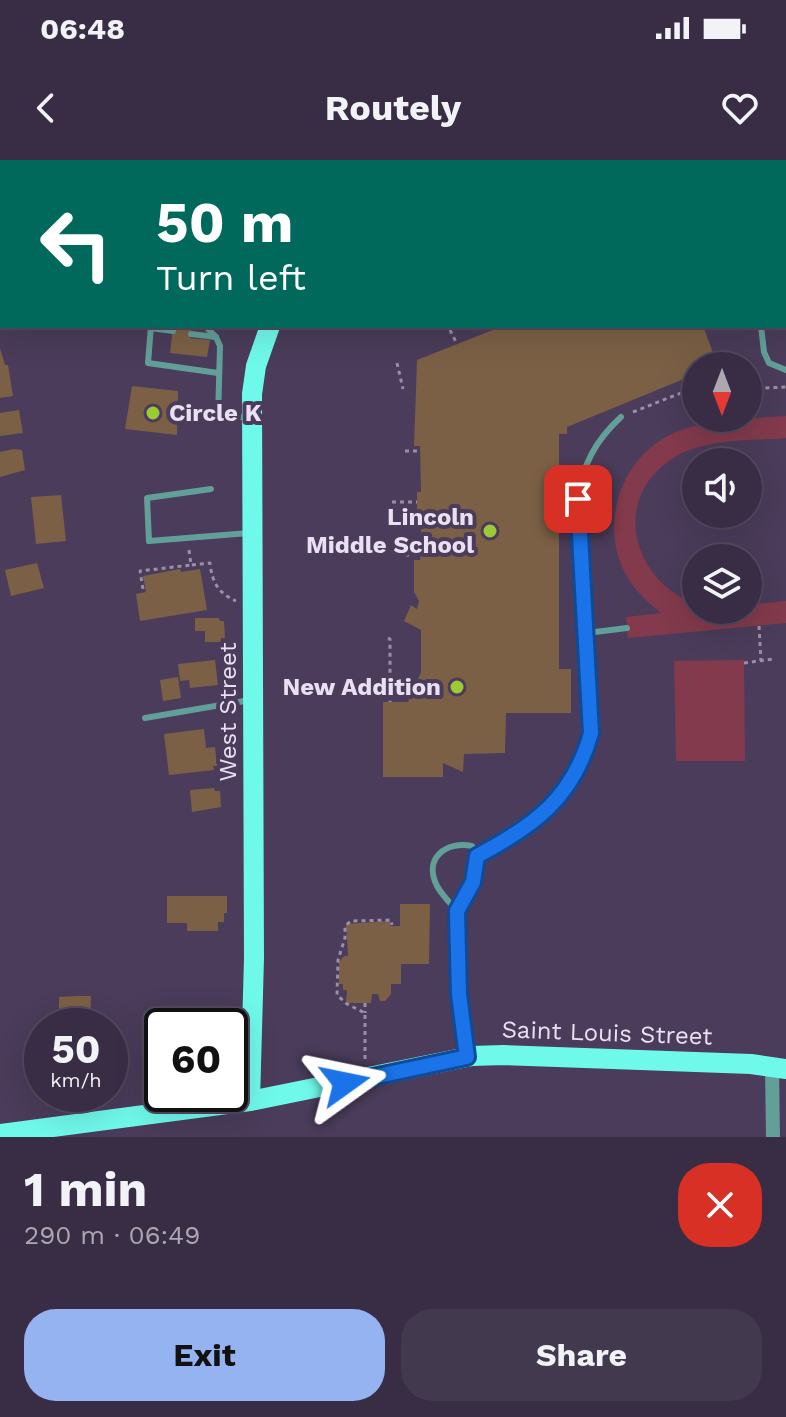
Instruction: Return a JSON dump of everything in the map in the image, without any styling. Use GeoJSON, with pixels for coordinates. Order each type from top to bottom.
{"type":"FeatureCollection","features":[{"type":"Feature","properties":{"kind":"main road","name":"West Street"},"geometry":{"type":"LineString","coordinates":[[250,1101],[254,958],[252,394],[256,366],[269,328]]}},
{"type":"Feature","properties":{"kind":"main road","name":"Saint Louis Street"},"geometry":{"type":"LineString","coordinates":[[0,1134],[250,1101],[467,1057],[503,1055],[779,1068]]}},
{"type":"Feature","properties":{"kind":"street"},"geometry":{"type":"LineString","coordinates":[[773,1137],[779,1068]]}},
{"type":"Feature","properties":{"kind":"lane"},"geometry":{"type":"LineString","coordinates":[[151,328],[148,363],[218,373]]}},
{"type":"Feature","properties":{"kind":"lane"},"geometry":{"type":"LineString","coordinates":[[156,328],[173,331]]}},
{"type":"Feature","properties":{"kind":"lane"},"geometry":{"type":"LineString","coordinates":[[207,328],[220,346],[218,418],[252,417]]}},
{"type":"Feature","properties":{"kind":"lane"},"geometry":{"type":"LineString","coordinates":[[761,328],[764,352],[769,363],[786,370]]}},
{"type":"Feature","properties":{"kind":"lane"},"geometry":{"type":"LineString","coordinates":[[191,334],[216,337]]}},
{"type":"Feature","properties":{"kind":"lane"},"geometry":{"type":"LineString","coordinates":[[477,856],[542,816],[558,800],[584,758],[591,733],[578,499],[580,478],[586,459],[605,431],[621,417]]}},
{"type":"Feature","properties":{"kind":"lane"},"geometry":{"type":"LineString","coordinates":[[211,489],[147,498],[149,541],[253,532]]}},
{"type":"Feature","properties":{"kind":"lane"},"geometry":{"type":"LineString","coordinates":[[587,633],[627,628]]}},
{"type":"Feature","properties":{"kind":"lane"},"geometry":{"type":"LineString","coordinates":[[145,718],[253,700]]}},
{"type":"Feature","properties":{"kind":"lane"},"geometry":{"type":"LineString","coordinates":[[457,911],[437,884],[432,871],[439,852],[462,844],[472,846],[477,856],[473,882],[457,911],[459,994],[467,1057]]}},
{"type":"Feature","properties":{"kind":"path"},"geometry":{"type":"LineString","coordinates":[[450,330],[457,344]]}},
{"type":"Feature","properties":{"kind":"path"},"geometry":{"type":"LineString","coordinates":[[397,363],[403,389]]}},
{"type":"Feature","properties":{"kind":"path"},"geometry":{"type":"LineString","coordinates":[[762,386],[786,387]]}},
{"type":"Feature","properties":{"kind":"path"},"geometry":{"type":"LineString","coordinates":[[621,417],[682,393]]}},
{"type":"Feature","properties":{"kind":"path"},"geometry":{"type":"LineString","coordinates":[[405,451],[420,451]]}},
{"type":"Feature","properties":{"kind":"path"},"geometry":{"type":"LineString","coordinates":[[392,502],[417,502]]}},
{"type":"Feature","properties":{"kind":"path"},"geometry":{"type":"LineString","coordinates":[[188,547],[191,565]]}},
{"type":"Feature","properties":{"kind":"path"},"geometry":{"type":"LineString","coordinates":[[405,555],[420,555]]}},
{"type":"Feature","properties":{"kind":"path"},"geometry":{"type":"LineString","coordinates":[[143,589],[140,571],[210,563],[212,581],[227,597],[240,601]]}},
{"type":"Feature","properties":{"kind":"path"},"geometry":{"type":"LineString","coordinates":[[759,626],[761,661]]}},
{"type":"Feature","properties":{"kind":"path"},"geometry":{"type":"LineString","coordinates":[[388,638],[390,702]]}},
{"type":"Feature","properties":{"kind":"path"},"geometry":{"type":"LineString","coordinates":[[744,663],[773,659]]}},
{"type":"Feature","properties":{"kind":"path"},"geometry":{"type":"LineString","coordinates":[[365,1013],[337,995],[338,960],[345,938],[345,926],[351,921],[391,920],[392,925]]}},
{"type":"Feature","properties":{"kind":"path"},"geometry":{"type":"LineString","coordinates":[[365,1003],[365,1059]]}},
{"type":"Feature","properties":{"kind":"shaded area"},"geometry":{"type":"Polygon","coordinates":[[[786,416],[786,438],[682,448],[682,453],[653,476],[641,495],[636,517],[637,538],[644,559],[657,578],[682,597],[682,624],[762,624],[762,604],[786,601],[786,623],[628,638],[626,617],[661,613],[631,583],[617,551],[615,510],[630,472],[658,442],[676,432],[762,432],[762,418],[786,416]]]}},
{"type":"Feature","properties":{"kind":"shaded area"},"geometry":{"type":"Polygon","coordinates":[[[744,660],[745,761],[676,761],[674,661],[744,660]]]}},
{"type":"Feature","properties":{"kind":"building"},"geometry":{"type":"Polygon","coordinates":[[[173,328],[192,328],[190,338],[210,340],[207,357],[170,353],[173,328]]]}},
{"type":"Feature","properties":{"kind":"building","name":"Lincoln Middle School"},"geometry":{"type":"Polygon","coordinates":[[[498,328],[704,328],[713,352],[682,352],[682,380],[567,427],[567,434],[559,434],[559,669],[571,669],[571,713],[506,713],[505,753],[464,754],[463,772],[443,763],[443,777],[383,777],[383,702],[408,702],[421,672],[421,630],[404,621],[411,605],[417,609],[419,601],[414,592],[414,560],[420,560],[421,549],[421,512],[417,512],[417,492],[421,492],[420,446],[414,446],[417,360],[498,328]]]}},
{"type":"Feature","properties":{"kind":"building"},"geometry":{"type":"Polygon","coordinates":[[[0,348],[5,365],[8,365],[13,396],[0,398],[0,348]]]}},
{"type":"Feature","properties":{"kind":"building","name":"Circle K"},"geometry":{"type":"Polygon","coordinates":[[[132,386],[178,391],[177,435],[125,429],[132,386]]]}},
{"type":"Feature","properties":{"kind":"building"},"geometry":{"type":"Polygon","coordinates":[[[19,410],[23,433],[0,436],[0,413],[19,410]]]}},
{"type":"Feature","properties":{"kind":"building"},"geometry":{"type":"Polygon","coordinates":[[[22,450],[25,470],[0,477],[0,452],[22,450]]]}},
{"type":"Feature","properties":{"kind":"building"},"geometry":{"type":"Polygon","coordinates":[[[61,495],[66,541],[36,544],[31,497],[61,495]]]}},
{"type":"Feature","properties":{"kind":"building"},"geometry":{"type":"Polygon","coordinates":[[[37,563],[44,588],[11,596],[5,570],[37,563]]]}},
{"type":"Feature","properties":{"kind":"building"},"geometry":{"type":"Polygon","coordinates":[[[180,569],[181,572],[200,569],[207,610],[140,621],[136,594],[146,592],[143,576],[180,569]]]}},
{"type":"Feature","properties":{"kind":"building"},"geometry":{"type":"Polygon","coordinates":[[[195,618],[219,618],[224,621],[225,638],[221,638],[221,642],[205,642],[205,631],[195,631],[195,618]]]}},
{"type":"Feature","properties":{"kind":"building"},"geometry":{"type":"Polygon","coordinates":[[[215,660],[218,685],[190,688],[189,680],[180,681],[178,664],[215,660]]]}},
{"type":"Feature","properties":{"kind":"building"},"geometry":{"type":"Polygon","coordinates":[[[178,677],[181,698],[163,701],[160,680],[178,677]]]}},
{"type":"Feature","properties":{"kind":"building"},"geometry":{"type":"Polygon","coordinates":[[[204,729],[206,748],[215,747],[217,766],[213,766],[214,770],[169,775],[164,734],[204,729]]]}},
{"type":"Feature","properties":{"kind":"building"},"geometry":{"type":"Polygon","coordinates":[[[214,788],[220,791],[221,807],[192,812],[190,790],[214,788]]]}},
{"type":"Feature","properties":{"kind":"building"},"geometry":{"type":"Polygon","coordinates":[[[167,896],[227,896],[224,922],[218,922],[218,931],[187,931],[187,923],[167,923],[167,896]]]}},
{"type":"Feature","properties":{"kind":"building"},"geometry":{"type":"Polygon","coordinates":[[[400,904],[430,904],[429,964],[401,964],[401,984],[391,984],[391,994],[385,1001],[380,1001],[378,994],[372,994],[371,1003],[346,1003],[347,990],[339,984],[339,962],[348,956],[346,924],[390,921],[390,926],[400,926],[400,904]]]}},
{"type":"Feature","properties":{"kind":"building"},"geometry":{"type":"Polygon","coordinates":[[[91,996],[91,1008],[59,1008],[59,997],[91,996]]]}},
{"type":"Feature","properties":{"kind":"place","name":"Circle K"},"geometry":{"type":"Point","coordinates":[153,413]}},
{"type":"Feature","properties":{"kind":"place","name":"Lincoln Middle School"},"geometry":{"type":"Point","coordinates":[490,531]}},
{"type":"Feature","properties":{"kind":"place","name":"New Addition"},"geometry":{"type":"Point","coordinates":[457,687]}},
{"type":"Feature","properties":{"kind":"route"},"geometry":{"type":"LineString","coordinates":[[345,1083],[467,1057],[459,994],[457,911],[473,882],[477,856],[542,816],[558,800],[584,758],[591,733],[578,499]]}}]}
